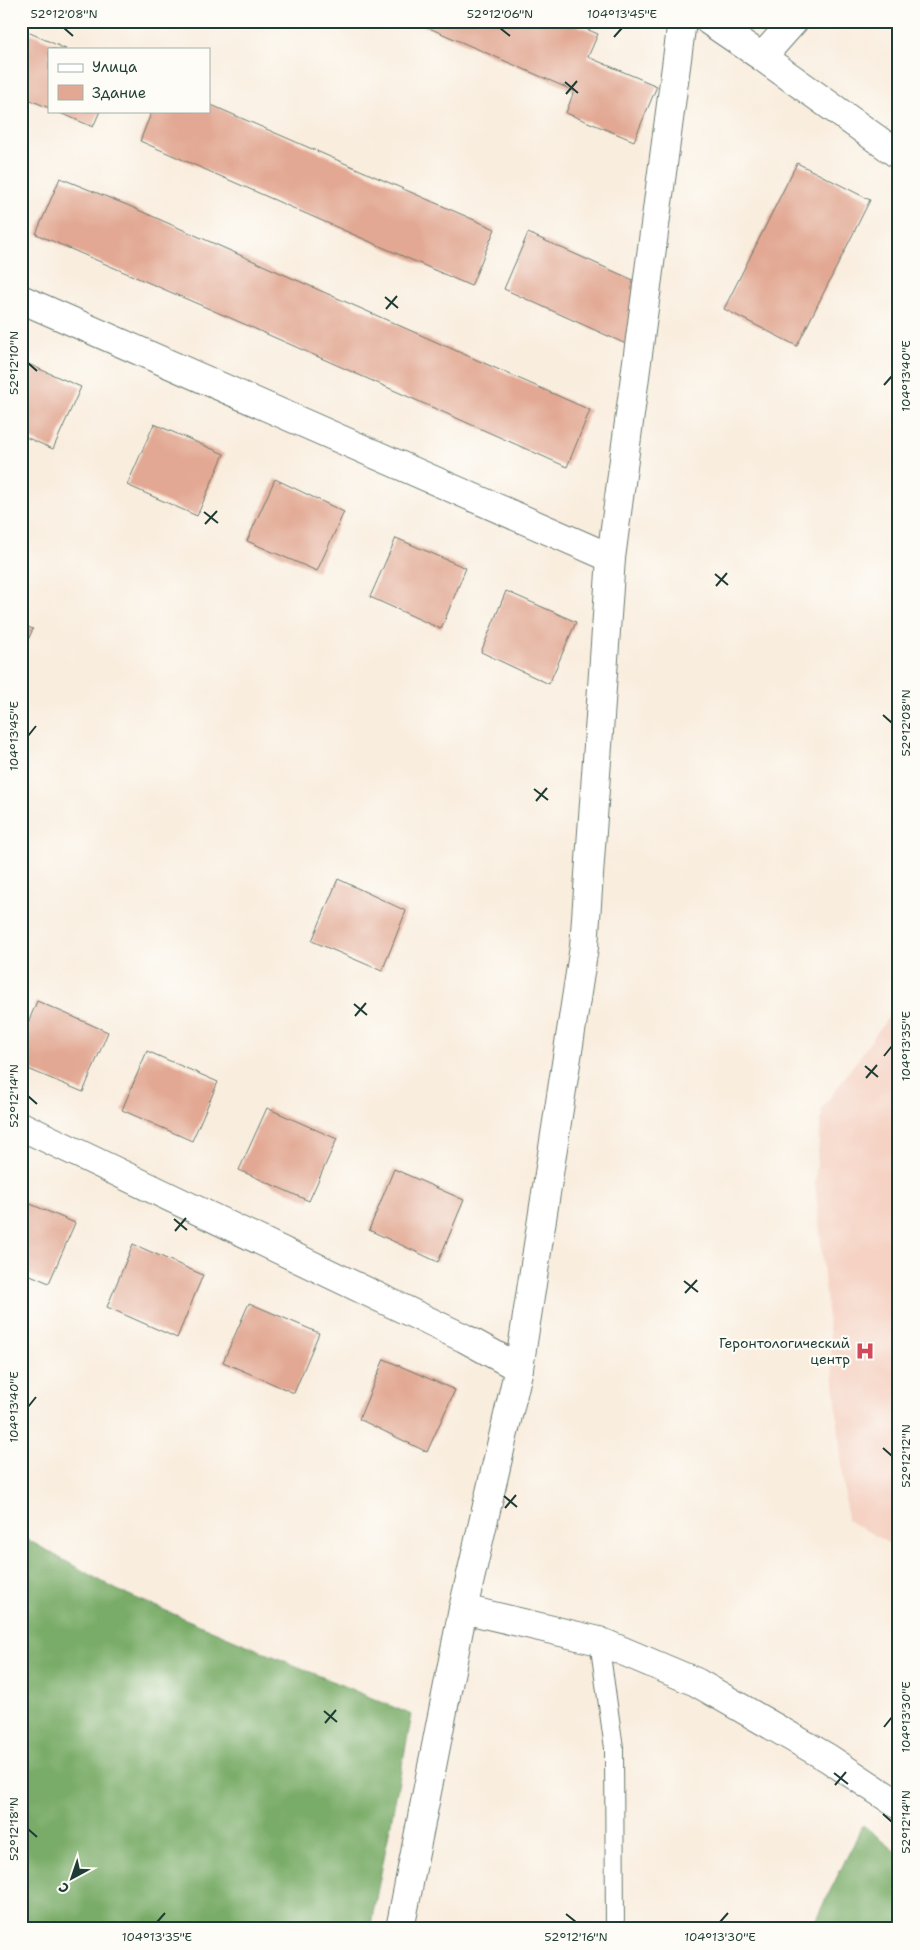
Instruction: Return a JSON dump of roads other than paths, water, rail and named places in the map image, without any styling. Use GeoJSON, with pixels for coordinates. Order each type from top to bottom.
{"type":"FeatureCollection","features":[{"type":"Feature","properties":{"kind":"street"},"geometry":{"type":"LineString","coordinates":[[400,1929],[463,1609],[519,1368],[584,947],[611,558],[682,21]]}},
{"type":"Feature","properties":{"kind":"street"},"geometry":{"type":"LineString","coordinates":[[708,21],[762,57],[899,155]]}},
{"type":"Feature","properties":{"kind":"street"},"geometry":{"type":"LineString","coordinates":[[762,57],[794,21]]}},
{"type":"Feature","properties":{"kind":"street"},"geometry":{"type":"LineString","coordinates":[[21,299],[611,558]]}},
{"type":"Feature","properties":{"kind":"street"},"geometry":{"type":"LineString","coordinates":[[21,1126],[464,1338],[519,1368]]}},
{"type":"Feature","properties":{"kind":"street"},"geometry":{"type":"LineString","coordinates":[[463,1609],[599,1641],[696,1682],[828,1758],[899,1805]]}},
{"type":"Feature","properties":{"kind":"lane"},"geometry":{"type":"LineString","coordinates":[[599,1641],[614,1748],[615,1929]]}},
{"type":"Feature","properties":{"kind":"place","name":"Геронтологический центр"},"geometry":{"type":"Point","coordinates":[865,1351]}}]}
